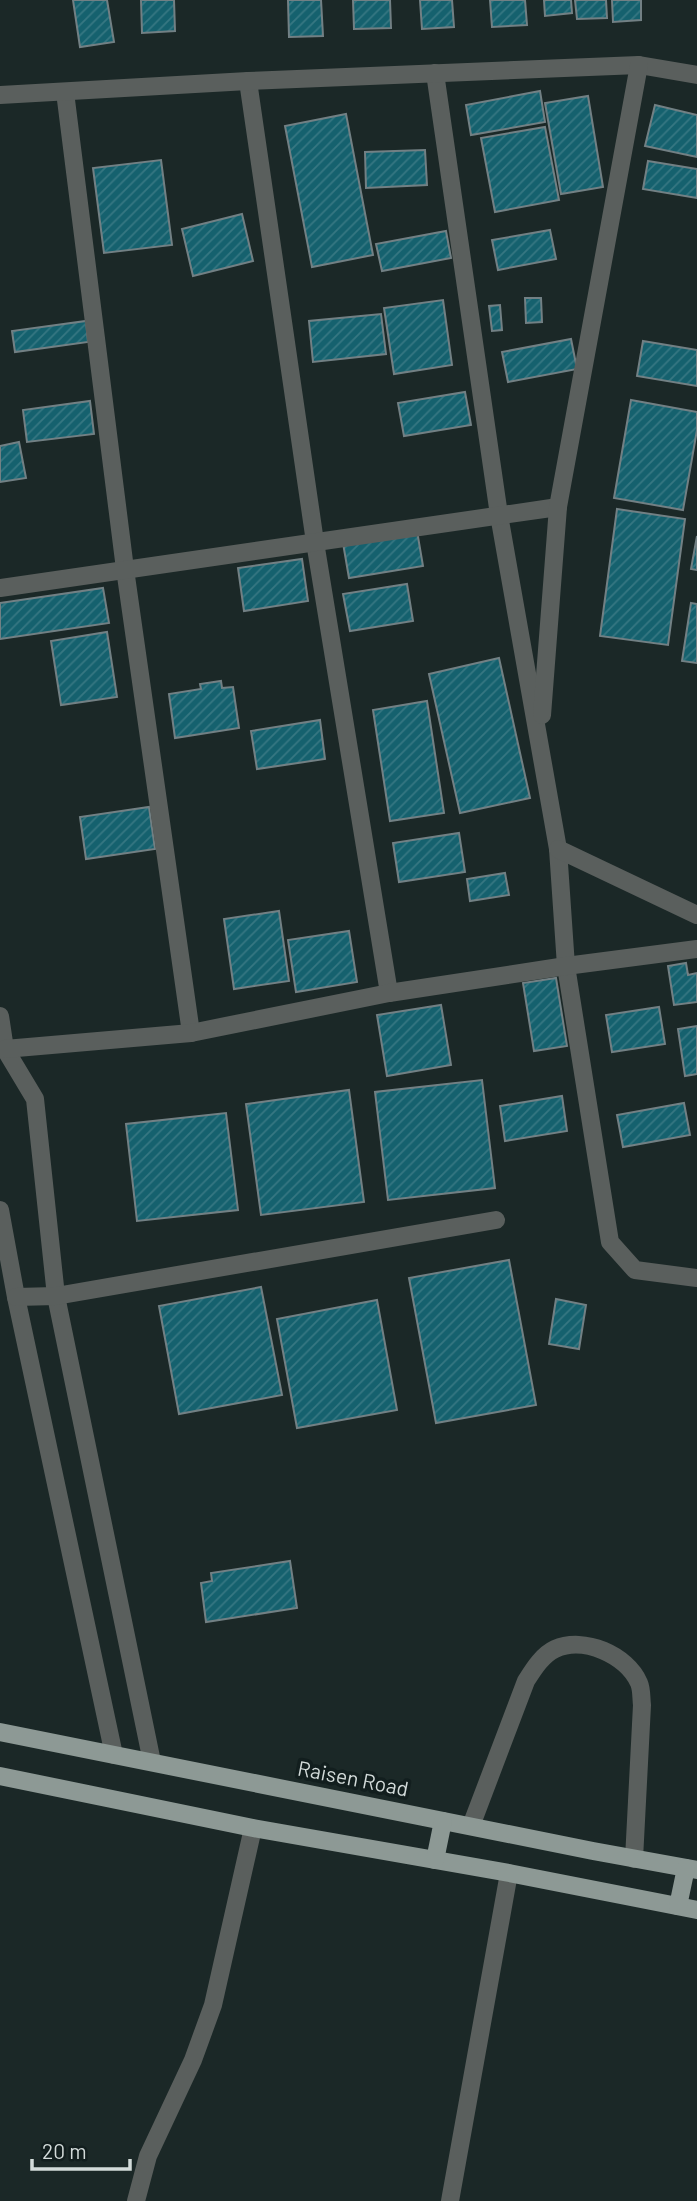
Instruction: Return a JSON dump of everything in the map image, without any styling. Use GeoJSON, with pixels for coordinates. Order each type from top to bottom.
{"type":"FeatureCollection","features":[{"type":"Feature","properties":{"kind":"main road","name":"Raisen Road"},"geometry":{"type":"LineString","coordinates":[[0,1732],[691,1869]]}},
{"type":"Feature","properties":{"kind":"main road"},"geometry":{"type":"LineString","coordinates":[[0,1776],[253,1828],[509,1873],[697,1910]]}},
{"type":"Feature","properties":{"kind":"main road"},"geometry":{"type":"LineString","coordinates":[[435,1860],[443,1821]]}},
{"type":"Feature","properties":{"kind":"main road"},"geometry":{"type":"LineString","coordinates":[[678,1906],[691,1869]]}},
{"type":"Feature","properties":{"kind":"street"},"geometry":{"type":"LineString","coordinates":[[540,740],[558,507],[639,65]]}},
{"type":"Feature","properties":{"kind":"street"},"geometry":{"type":"LineString","coordinates":[[0,95],[248,81],[639,65],[697,75]]}},
{"type":"Feature","properties":{"kind":"street"},"geometry":{"type":"LineString","coordinates":[[435,73],[499,515],[558,849],[566,966],[610,1242],[635,1270],[697,1278]]}},
{"type":"Feature","properties":{"kind":"street"},"geometry":{"type":"LineString","coordinates":[[248,81],[315,542],[389,993]]}},
{"type":"Feature","properties":{"kind":"street"},"geometry":{"type":"LineString","coordinates":[[65,92],[125,569],[191,1032]]}},
{"type":"Feature","properties":{"kind":"street"},"geometry":{"type":"LineString","coordinates":[[0,589],[558,507]]}},
{"type":"Feature","properties":{"kind":"street"},"geometry":{"type":"LineString","coordinates":[[558,849],[697,915]]}},
{"type":"Feature","properties":{"kind":"street"},"geometry":{"type":"LineString","coordinates":[[3,1057],[191,1032],[389,993],[697,949]]}},
{"type":"Feature","properties":{"kind":"street"},"geometry":{"type":"LineString","coordinates":[[0,1016],[3,1057],[35,1099],[56,1296],[152,1762]]}},
{"type":"Feature","properties":{"kind":"street"},"geometry":{"type":"LineString","coordinates":[[0,1210],[16,1297],[114,1755]]}},
{"type":"Feature","properties":{"kind":"street"},"geometry":{"type":"LineString","coordinates":[[16,1297],[56,1296],[496,1220]]}},
{"type":"Feature","properties":{"kind":"street"},"geometry":{"type":"LineString","coordinates":[[471,1826],[530,1674],[555,1649],[581,1646],[597,1649],[625,1663],[640,1686],[642,1705],[634,1858]]}},
{"type":"Feature","properties":{"kind":"street"},"geometry":{"type":"LineString","coordinates":[[136,2201],[148,2156],[193,2060],[213,2005],[253,1828]]}},
{"type":"Feature","properties":{"kind":"street"},"geometry":{"type":"LineString","coordinates":[[450,2201],[509,1873]]}},
{"type":"Feature","properties":{"kind":"building"},"geometry":{"type":"Polygon","coordinates":[[[73,0],[107,0],[114,42],[80,47],[73,0]]]}},
{"type":"Feature","properties":{"kind":"building"},"geometry":{"type":"Polygon","coordinates":[[[141,0],[174,0],[175,31],[142,33],[141,0]]]}},
{"type":"Feature","properties":{"kind":"building"},"geometry":{"type":"Polygon","coordinates":[[[288,0],[321,0],[323,36],[289,37],[288,0]]]}},
{"type":"Feature","properties":{"kind":"building"},"geometry":{"type":"Polygon","coordinates":[[[353,0],[390,0],[391,28],[354,29],[353,0]]]}},
{"type":"Feature","properties":{"kind":"building"},"geometry":{"type":"Polygon","coordinates":[[[420,0],[452,0],[454,27],[422,29],[420,0]]]}},
{"type":"Feature","properties":{"kind":"building"},"geometry":{"type":"Polygon","coordinates":[[[490,0],[525,0],[527,25],[492,27],[490,0]]]}},
{"type":"Feature","properties":{"kind":"building"},"geometry":{"type":"Polygon","coordinates":[[[544,0],[571,0],[572,13],[545,16],[544,0]]]}},
{"type":"Feature","properties":{"kind":"building"},"geometry":{"type":"Polygon","coordinates":[[[575,0],[606,0],[607,18],[577,19],[575,0]]]}},
{"type":"Feature","properties":{"kind":"building"},"geometry":{"type":"Polygon","coordinates":[[[612,0],[641,0],[641,20],[613,22],[612,0]]]}},
{"type":"Feature","properties":{"kind":"building"},"geometry":{"type":"Polygon","coordinates":[[[540,91],[545,122],[471,135],[466,105],[540,91]]]}},
{"type":"Feature","properties":{"kind":"building"},"geometry":{"type":"Polygon","coordinates":[[[588,96],[603,187],[561,194],[545,103],[588,96]]]}},
{"type":"Feature","properties":{"kind":"building"},"geometry":{"type":"Polygon","coordinates":[[[655,105],[697,115],[697,157],[645,146],[655,105]]]}},
{"type":"Feature","properties":{"kind":"building"},"geometry":{"type":"Polygon","coordinates":[[[346,114],[373,255],[312,267],[285,126],[346,114]]]}},
{"type":"Feature","properties":{"kind":"building"},"geometry":{"type":"Polygon","coordinates":[[[545,127],[559,200],[495,212],[481,138],[545,127]]]}},
{"type":"Feature","properties":{"kind":"building"},"geometry":{"type":"Polygon","coordinates":[[[425,150],[427,185],[366,188],[365,152],[425,150]]]}},
{"type":"Feature","properties":{"kind":"building"},"geometry":{"type":"Polygon","coordinates":[[[161,160],[172,245],[104,253],[93,168],[161,160]]]}},
{"type":"Feature","properties":{"kind":"building"},"geometry":{"type":"Polygon","coordinates":[[[648,161],[697,169],[697,198],[643,189],[648,161]]]}},
{"type":"Feature","properties":{"kind":"building"},"geometry":{"type":"Polygon","coordinates":[[[242,214],[253,261],[193,276],[182,229],[242,214]]]}},
{"type":"Feature","properties":{"kind":"building"},"geometry":{"type":"Polygon","coordinates":[[[550,230],[556,259],[498,270],[492,240],[550,230]]]}},
{"type":"Feature","properties":{"kind":"building"},"geometry":{"type":"Polygon","coordinates":[[[446,231],[451,258],[382,271],[376,244],[446,231]]]}},
{"type":"Feature","properties":{"kind":"building"},"geometry":{"type":"Polygon","coordinates":[[[525,298],[541,298],[542,322],[526,323],[525,298]]]}},
{"type":"Feature","properties":{"kind":"building"},"geometry":{"type":"Polygon","coordinates":[[[443,300],[452,365],[394,374],[384,308],[443,300]]]}},
{"type":"Feature","properties":{"kind":"building"},"geometry":{"type":"Polygon","coordinates":[[[500,305],[502,330],[492,331],[489,306],[500,305]]]}},
{"type":"Feature","properties":{"kind":"building"},"geometry":{"type":"Polygon","coordinates":[[[381,314],[386,354],[313,362],[309,321],[381,314]]]}},
{"type":"Feature","properties":{"kind":"building"},"geometry":{"type":"Polygon","coordinates":[[[86,321],[88,342],[15,352],[12,331],[86,321]]]}},
{"type":"Feature","properties":{"kind":"building"},"geometry":{"type":"Polygon","coordinates":[[[571,339],[577,369],[508,382],[502,352],[571,339]]]}},
{"type":"Feature","properties":{"kind":"building"},"geometry":{"type":"Polygon","coordinates":[[[643,341],[697,350],[697,386],[637,376],[643,341]]]}},
{"type":"Feature","properties":{"kind":"building"},"geometry":{"type":"Polygon","coordinates":[[[465,392],[471,425],[404,436],[398,403],[465,392]]]}},
{"type":"Feature","properties":{"kind":"building"},"geometry":{"type":"Polygon","coordinates":[[[631,400],[697,412],[697,430],[683,510],[614,498],[631,400]]]}},
{"type":"Feature","properties":{"kind":"building"},"geometry":{"type":"Polygon","coordinates":[[[90,401],[94,434],[27,442],[23,410],[90,401]]]}},
{"type":"Feature","properties":{"kind":"building"},"geometry":{"type":"Polygon","coordinates":[[[19,442],[26,478],[0,482],[0,446],[19,442]]]}},
{"type":"Feature","properties":{"kind":"building"},"geometry":{"type":"Polygon","coordinates":[[[617,509],[685,519],[668,645],[600,636],[617,509]]]}},
{"type":"Feature","properties":{"kind":"building"},"geometry":{"type":"Polygon","coordinates":[[[417,531],[423,566],[349,578],[343,543],[417,531]]]}},
{"type":"Feature","properties":{"kind":"building"},"geometry":{"type":"Polygon","coordinates":[[[697,536],[697,570],[691,569],[697,536]]]}},
{"type":"Feature","properties":{"kind":"building"},"geometry":{"type":"Polygon","coordinates":[[[302,559],[308,601],[244,611],[238,568],[302,559]]]}},
{"type":"Feature","properties":{"kind":"building"},"geometry":{"type":"Polygon","coordinates":[[[407,584],[413,621],[350,631],[343,594],[407,584]]]}},
{"type":"Feature","properties":{"kind":"building"},"geometry":{"type":"Polygon","coordinates":[[[103,588],[109,623],[0,639],[0,603],[103,588]]]}},
{"type":"Feature","properties":{"kind":"building"},"geometry":{"type":"Polygon","coordinates":[[[691,603],[697,604],[697,663],[682,661],[691,603]]]}},
{"type":"Feature","properties":{"kind":"building"},"geometry":{"type":"Polygon","coordinates":[[[107,632],[117,697],[61,705],[51,641],[107,632]]]}},
{"type":"Feature","properties":{"kind":"building"},"geometry":{"type":"Polygon","coordinates":[[[499,658],[530,798],[460,813],[429,674],[499,658]]]}},
{"type":"Feature","properties":{"kind":"building"},"geometry":{"type":"Polygon","coordinates":[[[221,681],[222,688],[233,687],[239,728],[175,738],[169,694],[201,689],[200,684],[221,681]]]}},
{"type":"Feature","properties":{"kind":"building"},"geometry":{"type":"Polygon","coordinates":[[[427,701],[444,813],[390,821],[373,710],[427,701]]]}},
{"type":"Feature","properties":{"kind":"building"},"geometry":{"type":"Polygon","coordinates":[[[320,720],[325,759],[257,769],[251,731],[320,720]]]}},
{"type":"Feature","properties":{"kind":"building"},"geometry":{"type":"Polygon","coordinates":[[[149,807],[155,849],[86,859],[80,817],[149,807]]]}},
{"type":"Feature","properties":{"kind":"building"},"geometry":{"type":"Polygon","coordinates":[[[459,833],[465,872],[399,882],[393,843],[459,833]]]}},
{"type":"Feature","properties":{"kind":"building"},"geometry":{"type":"Polygon","coordinates":[[[505,873],[509,895],[470,901],[467,879],[505,873]]]}},
{"type":"Feature","properties":{"kind":"building"},"geometry":{"type":"Polygon","coordinates":[[[279,911],[289,981],[234,989],[224,919],[279,911]]]}},
{"type":"Feature","properties":{"kind":"building"},"geometry":{"type":"Polygon","coordinates":[[[349,931],[357,982],[296,992],[288,940],[349,931]]]}},
{"type":"Feature","properties":{"kind":"building"},"geometry":{"type":"Polygon","coordinates":[[[686,963],[688,975],[697,973],[697,1002],[674,1005],[668,966],[686,963]]]}},
{"type":"Feature","properties":{"kind":"building"},"geometry":{"type":"Polygon","coordinates":[[[556,978],[567,1046],[534,1051],[523,983],[556,978]]]}},
{"type":"Feature","properties":{"kind":"building"},"geometry":{"type":"Polygon","coordinates":[[[441,1005],[451,1065],[387,1076],[377,1015],[441,1005]]]}},
{"type":"Feature","properties":{"kind":"building"},"geometry":{"type":"Polygon","coordinates":[[[659,1007],[665,1044],[612,1052],[606,1015],[659,1007]]]}},
{"type":"Feature","properties":{"kind":"building"},"geometry":{"type":"Polygon","coordinates":[[[697,1026],[697,1074],[685,1076],[678,1029],[697,1026]]]}},
{"type":"Feature","properties":{"kind":"building"},"geometry":{"type":"Polygon","coordinates":[[[482,1080],[495,1188],[388,1200],[375,1092],[482,1080]]]}},
{"type":"Feature","properties":{"kind":"building"},"geometry":{"type":"Polygon","coordinates":[[[349,1090],[364,1202],[261,1215],[246,1104],[349,1090]]]}},
{"type":"Feature","properties":{"kind":"building"},"geometry":{"type":"Polygon","coordinates":[[[562,1096],[567,1131],[505,1141],[500,1106],[562,1096]]]}},
{"type":"Feature","properties":{"kind":"building"},"geometry":{"type":"Polygon","coordinates":[[[684,1103],[690,1135],[623,1147],[617,1115],[684,1103]]]}},
{"type":"Feature","properties":{"kind":"building"},"geometry":{"type":"Polygon","coordinates":[[[226,1113],[238,1210],[137,1221],[126,1124],[226,1113]]]}},
{"type":"Feature","properties":{"kind":"building"},"geometry":{"type":"Polygon","coordinates":[[[509,1260],[536,1405],[436,1423],[409,1278],[509,1260]]]}},
{"type":"Feature","properties":{"kind":"building"},"geometry":{"type":"Polygon","coordinates":[[[261,1287],[282,1395],[179,1414],[159,1306],[261,1287]]]}},
{"type":"Feature","properties":{"kind":"building"},"geometry":{"type":"Polygon","coordinates":[[[556,1299],[586,1305],[579,1349],[549,1344],[556,1299]]]}},
{"type":"Feature","properties":{"kind":"building"},"geometry":{"type":"Polygon","coordinates":[[[377,1300],[397,1410],[297,1428],[277,1319],[377,1300]]]}},
{"type":"Feature","properties":{"kind":"building"},"geometry":{"type":"Polygon","coordinates":[[[290,1561],[297,1608],[206,1622],[201,1583],[212,1581],[211,1573],[290,1561]]]}}]}
